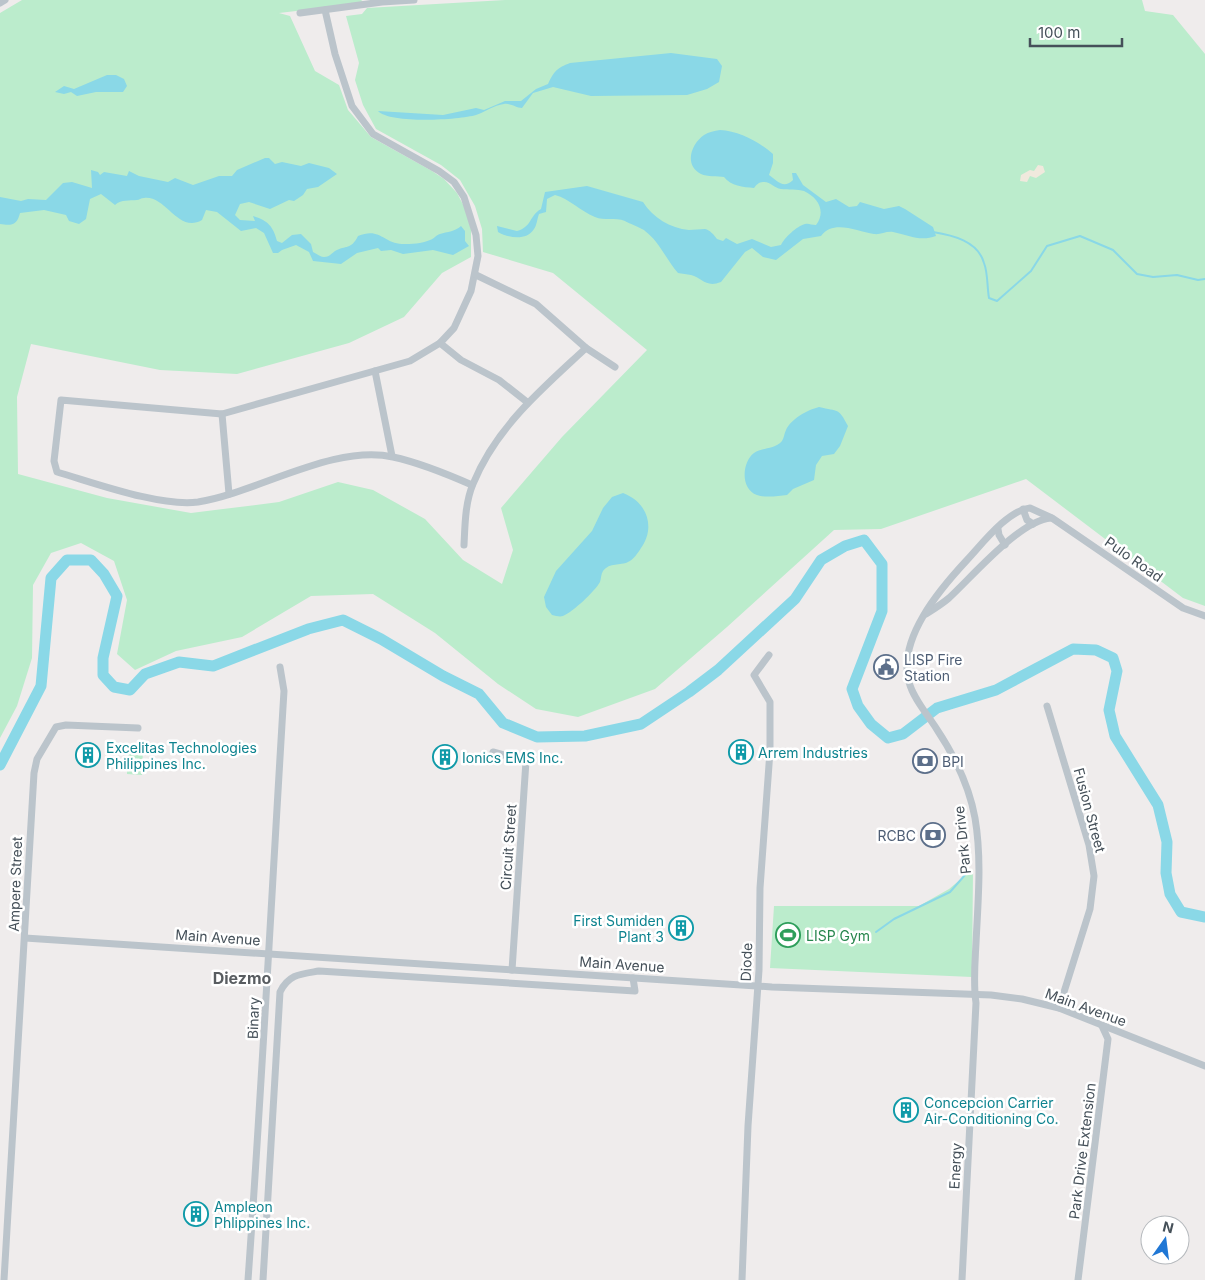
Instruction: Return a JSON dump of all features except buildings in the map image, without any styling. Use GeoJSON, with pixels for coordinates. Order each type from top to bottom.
{"type":"FeatureCollection","features":[{"type":"Feature","properties":{"kind":"street"},"geometry":{"type":"LineString","coordinates":[[0,3],[5,0]]}},
{"type":"Feature","properties":{"kind":"street"},"geometry":{"type":"LineString","coordinates":[[300,13],[381,1],[414,0]]}},
{"type":"Feature","properties":{"kind":"street"},"geometry":{"type":"LineString","coordinates":[[325,10],[335,54],[352,106],[373,134],[439,171],[454,182],[464,197],[476,234],[478,256],[476,275],[464,309],[454,328],[440,343],[410,361],[222,414],[61,400],[54,461],[57,472],[150,499],[196,502],[229,494],[340,458],[368,455],[392,456],[436,470],[472,486]]}},
{"type":"Feature","properties":{"kind":"street"},"geometry":{"type":"LineString","coordinates":[[476,275],[536,304],[586,348],[615,367]]}},
{"type":"Feature","properties":{"kind":"street"},"geometry":{"type":"LineString","coordinates":[[440,343],[461,360],[499,380],[527,402]]}},
{"type":"Feature","properties":{"kind":"street"},"geometry":{"type":"LineString","coordinates":[[464,544],[465,518],[472,486],[495,441],[527,402],[586,348]]}},
{"type":"Feature","properties":{"kind":"street"},"geometry":{"type":"LineString","coordinates":[[375,371],[392,456]]}},
{"type":"Feature","properties":{"kind":"street"},"geometry":{"type":"LineString","coordinates":[[222,414],[229,494]]}},
{"type":"Feature","properties":{"kind":"street"},"geometry":{"type":"LineString","coordinates":[[1033,524],[1027,520],[1023,509],[1039,510],[1052,518]]}},
{"type":"Feature","properties":{"kind":"street","name":"Park Drive"},"geometry":{"type":"LineString","coordinates":[[975,994],[979,889],[975,818],[971,800],[957,762],[909,683],[909,652],[915,634],[935,596],[947,581],[1013,514],[1023,509]]}},
{"type":"Feature","properties":{"kind":"street","name":"Park Drive"},"geometry":{"type":"LineString","coordinates":[[926,614],[947,599],[1005,545],[1033,524],[1044,518],[1052,518]]}},
{"type":"Feature","properties":{"kind":"street","name":"Pulo Road"},"geometry":{"type":"LineString","coordinates":[[1052,518],[1183,608],[1205,616]]}},
{"type":"Feature","properties":{"kind":"street"},"geometry":{"type":"LineString","coordinates":[[998,529],[1005,545]]}},
{"type":"Feature","properties":{"kind":"street","name":"Diode"},"geometry":{"type":"LineString","coordinates":[[742,1280],[748,1126],[758,986],[770,702],[754,674],[769,655]]}},
{"type":"Feature","properties":{"kind":"street","name":"Binary"},"geometry":{"type":"LineString","coordinates":[[248,1280],[266,1034],[268,953],[284,691],[280,666]]}},
{"type":"Feature","properties":{"kind":"street","name":"Fusion Street"},"geometry":{"type":"LineString","coordinates":[[1047,706],[1089,845],[1094,876],[1090,910],[1059,1008]]}},
{"type":"Feature","properties":{"kind":"street","name":"Ampere Street"},"geometry":{"type":"LineString","coordinates":[[4,1280],[36,760],[56,727],[66,725],[138,728]]}},
{"type":"Feature","properties":{"kind":"street","name":"Circuit Street"},"geometry":{"type":"LineString","coordinates":[[493,752],[526,761],[512,970]]}},
{"type":"Feature","properties":{"kind":"street","name":"Main Avenue"},"geometry":{"type":"LineString","coordinates":[[25,938],[758,986],[975,994],[1022,999],[1059,1008],[1205,1066]]}},
{"type":"Feature","properties":{"kind":"street"},"geometry":{"type":"LineString","coordinates":[[263,1280],[280,992],[285,982],[295,975],[319,971],[635,991],[632,978]]}},
{"type":"Feature","properties":{"kind":"street","name":"Energy"},"geometry":{"type":"LineString","coordinates":[[962,1280],[975,994]]}},
{"type":"Feature","properties":{"kind":"street","name":"Park Drive Extension"},"geometry":{"type":"LineString","coordinates":[[1078,1280],[1108,1039],[1102,1026]]}},
{"type":"Feature","properties":{"kind":"green space"},"geometry":{"type":"Polygon","coordinates":[[[22,0],[361,0],[365,3],[279,13],[290,16],[315,71],[339,85],[348,110],[371,137],[432,171],[444,179],[457,193],[468,214],[471,229],[471,257],[442,273],[404,317],[349,343],[237,374],[160,370],[31,344],[17,397],[18,474],[107,498],[191,513],[279,502],[338,482],[373,490],[425,519],[463,560],[502,584],[513,550],[501,508],[562,437],[647,350],[553,273],[483,252],[482,229],[475,206],[460,180],[441,165],[376,129],[363,105],[355,80],[359,63],[346,16],[362,14],[367,8],[505,0],[1142,0],[1145,11],[1173,15],[1205,54],[1205,606],[1183,598],[1026,479],[881,529],[834,530],[655,689],[578,717],[536,709],[498,684],[435,633],[373,594],[311,596],[242,637],[176,651],[135,670],[117,654],[127,600],[114,561],[81,543],[51,553],[33,585],[32,658],[17,706],[0,738],[0,13],[22,0]]]}},
{"type":"Feature","properties":{"kind":"green space"},"geometry":{"type":"Polygon","coordinates":[[[128,747],[143,748],[142,775],[127,774],[128,747]]]}},
{"type":"Feature","properties":{"kind":"green space"},"geometry":{"type":"Polygon","coordinates":[[[973,869],[972,977],[770,968],[774,906],[919,906],[949,889],[973,869]]]}},
{"type":"Feature","properties":{"kind":"sand"},"geometry":{"type":"Polygon","coordinates":[[[1038,165],[1043,166],[1045,172],[1036,178],[1030,176],[1027,182],[1020,181],[1021,175],[1030,170],[1034,171],[1038,165]]]}},
{"type":"Feature","properties":{"kind":"water"},"geometry":{"type":"Polygon","coordinates":[[[671,53],[717,59],[722,66],[719,82],[707,89],[687,95],[591,96],[553,87],[533,93],[522,108],[504,104],[467,117],[425,120],[410,119],[396,118],[378,111],[443,115],[476,108],[484,110],[505,101],[521,101],[536,89],[548,84],[556,70],[570,63],[671,53]]]}},
{"type":"Feature","properties":{"kind":"water"},"geometry":{"type":"Polygon","coordinates":[[[107,75],[116,75],[124,79],[127,86],[123,92],[96,92],[77,96],[71,92],[64,94],[55,92],[64,86],[74,89],[107,75]]]}},
{"type":"Feature","properties":{"kind":"water"},"geometry":{"type":"Polygon","coordinates":[[[720,130],[734,132],[748,138],[773,154],[773,163],[769,175],[780,183],[789,183],[793,180],[792,173],[796,173],[803,185],[826,202],[836,199],[849,207],[857,206],[860,202],[884,209],[899,206],[933,227],[936,236],[920,238],[893,232],[876,234],[839,227],[832,228],[821,236],[803,239],[776,260],[763,257],[752,248],[745,252],[721,282],[712,284],[704,282],[695,276],[678,273],[655,240],[642,229],[625,221],[595,217],[555,195],[547,199],[546,212],[539,214],[536,226],[531,233],[517,237],[507,236],[498,232],[497,226],[517,231],[525,227],[541,209],[545,192],[587,186],[643,202],[657,217],[675,227],[689,230],[705,229],[717,239],[723,241],[726,238],[737,244],[752,239],[771,247],[781,245],[798,227],[806,224],[816,225],[821,210],[814,197],[804,191],[781,189],[765,182],[759,183],[754,188],[742,186],[730,182],[724,177],[703,175],[695,170],[692,165],[691,154],[696,143],[706,134],[720,130]]]}},
{"type":"Feature","properties":{"kind":"water"},"geometry":{"type":"Polygon","coordinates":[[[269,158],[275,164],[282,162],[301,166],[309,163],[329,168],[337,174],[318,187],[307,189],[303,195],[294,201],[289,200],[270,209],[249,202],[240,204],[235,215],[240,220],[255,221],[253,216],[263,220],[274,231],[277,241],[282,243],[292,235],[301,234],[311,244],[313,252],[326,257],[335,251],[351,245],[358,236],[365,234],[377,234],[396,243],[413,244],[433,239],[461,226],[465,231],[465,241],[469,246],[453,255],[433,250],[403,254],[391,250],[381,251],[378,248],[357,253],[341,264],[313,261],[309,252],[296,245],[278,253],[273,253],[264,233],[256,228],[241,231],[217,212],[206,210],[202,220],[194,223],[186,222],[152,199],[143,198],[123,201],[115,205],[101,194],[90,199],[86,219],[79,224],[69,221],[66,215],[44,210],[20,213],[13,224],[0,224],[0,197],[21,201],[28,199],[46,200],[63,183],[72,182],[92,188],[91,170],[98,172],[100,175],[104,172],[127,176],[129,171],[139,176],[168,182],[175,178],[193,185],[219,176],[232,176],[237,170],[269,158]]]}},
{"type":"Feature","properties":{"kind":"water"},"geometry":{"type":"Polygon","coordinates":[[[819,407],[837,411],[848,426],[840,446],[834,454],[822,456],[816,465],[814,480],[793,489],[787,495],[764,496],[751,492],[745,481],[745,469],[750,457],[757,451],[779,444],[788,426],[795,419],[809,410],[819,407]]]}},
{"type":"Feature","properties":{"kind":"water"},"geometry":{"type":"Polygon","coordinates":[[[623,493],[638,502],[647,516],[648,532],[646,540],[630,561],[606,568],[602,572],[597,586],[567,614],[562,616],[552,615],[546,607],[544,597],[556,571],[592,531],[603,508],[612,497],[623,493]]]}},
{"type":"Feature","properties":{"kind":"waterway"},"geometry":{"type":"LineString","coordinates":[[933,232],[956,237],[976,249],[981,255],[985,267],[989,298],[997,301],[1031,271],[1047,246],[1080,236],[1113,250],[1137,274],[1153,277],[1177,275],[1198,280],[1205,279]]}},
{"type":"Feature","properties":{"kind":"waterway"},"geometry":{"type":"LineString","coordinates":[[0,765],[41,686],[51,578],[67,560],[91,560],[104,574],[117,596],[103,658],[103,675],[114,687],[130,690],[145,674],[179,662],[213,666],[308,629],[343,620],[479,694],[503,723],[537,737],[585,736],[641,724],[689,692],[718,670],[795,599],[821,560],[845,546],[864,540],[882,564],[882,611],[852,689],[858,706],[871,724],[888,738],[903,734],[937,708],[996,690],[1073,649],[1096,650],[1113,658],[1117,671],[1109,710],[1115,736],[1158,805],[1167,842],[1166,873],[1170,894],[1181,912],[1205,917]]}},
{"type":"Feature","properties":{"kind":"waterway"},"geometry":{"type":"LineString","coordinates":[[876,932],[894,919],[950,892],[965,875]]}},
{"type":"Feature","properties":{"kind":"place","name":"LISP Fire Station"},"geometry":{"type":"Point","coordinates":[886,667]}},
{"type":"Feature","properties":{"kind":"place","name":"Arrem Industries"},"geometry":{"type":"Point","coordinates":[741,752]}},
{"type":"Feature","properties":{"kind":"place","name":"Excelitas Technologies Philippines Inc."},"geometry":{"type":"Point","coordinates":[88,755]}},
{"type":"Feature","properties":{"kind":"place","name":"Ionics EMS Inc."},"geometry":{"type":"Point","coordinates":[445,757]}},
{"type":"Feature","properties":{"kind":"place","name":"BPI"},"geometry":{"type":"Point","coordinates":[925,761]}},
{"type":"Feature","properties":{"kind":"place","name":"RCBC"},"geometry":{"type":"Point","coordinates":[933,835]}},
{"type":"Feature","properties":{"kind":"place","name":"First Sumiden Plant 3"},"geometry":{"type":"Point","coordinates":[681,928]}},
{"type":"Feature","properties":{"kind":"place","name":"LISP Gym"},"geometry":{"type":"Point","coordinates":[788,935]}},
{"type":"Feature","properties":{"kind":"place","name":"Concepcion Carrier Air-Conditioning Co."},"geometry":{"type":"Point","coordinates":[906,1110]}},
{"type":"Feature","properties":{"kind":"place","name":"Ampleon Phlippines Inc."},"geometry":{"type":"Point","coordinates":[196,1214]}},
{"type":"Feature","properties":{"kind":"district","name":"Diezmo"},"geometry":{"type":"Point","coordinates":[242,978]}}]}
